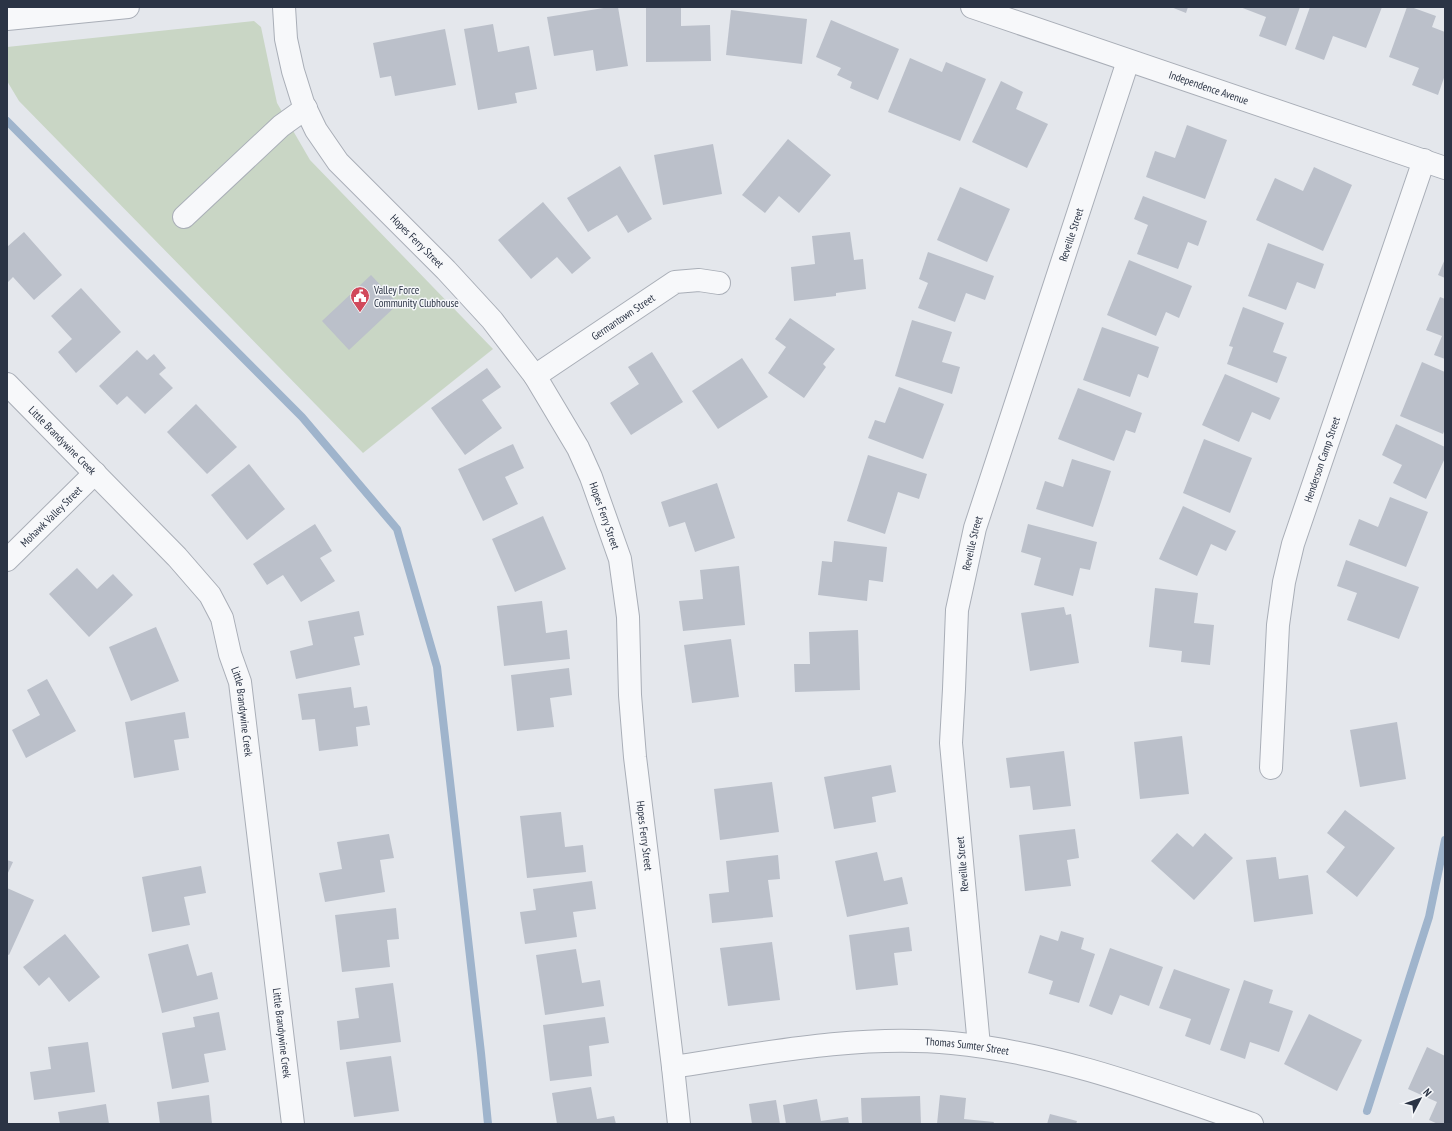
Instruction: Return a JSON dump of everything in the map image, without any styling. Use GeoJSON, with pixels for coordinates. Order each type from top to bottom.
{"type":"FeatureCollection","features":[{"type":"Feature","properties":{"kind":"street"},"geometry":{"type":"LineString","coordinates":[[7,19],[128,7]]}},
{"type":"Feature","properties":{"kind":"street","name":"Hopes Ferry Street"},"geometry":{"type":"LineString","coordinates":[[284,7],[286,39],[293,71],[306,108],[316,130],[338,162],[446,270],[487,314],[534,376],[578,448],[592,478],[620,559],[628,617],[630,694],[635,757],[679,1124]]}},
{"type":"Feature","properties":{"kind":"street","name":"Independence Avenue"},"geometry":{"type":"LineString","coordinates":[[972,7],[1445,168]]}},
{"type":"Feature","properties":{"kind":"street","name":"Reveille Street"},"geometry":{"type":"LineString","coordinates":[[979,1046],[951,743],[957,610],[975,528],[1128,61]]}},
{"type":"Feature","properties":{"kind":"street"},"geometry":{"type":"LineString","coordinates":[[184,217],[281,126],[306,108]]}},
{"type":"Feature","properties":{"kind":"street","name":"Henderson Camp Street"},"geometry":{"type":"LineString","coordinates":[[1270,768],[1278,624],[1284,582],[1293,544],[1424,160]]}},
{"type":"Feature","properties":{"kind":"street","name":"Germantown Street"},"geometry":{"type":"LineString","coordinates":[[534,376],[675,282],[699,280],[719,283]]}},
{"type":"Feature","properties":{"kind":"street","name":"Little Brandywine Creek"},"geometry":{"type":"LineString","coordinates":[[7,384],[177,557],[210,595],[222,618],[230,654],[240,682],[293,1124]]}},
{"type":"Feature","properties":{"kind":"street","name":"Mohawk Valley Street"},"geometry":{"type":"LineString","coordinates":[[7,560],[95,473]]}},
{"type":"Feature","properties":{"kind":"street","name":"Thomas Sumter Street"},"geometry":{"type":"LineString","coordinates":[[673,1067],[838,1042],[905,1041],[952,1043],[1028,1054],[1072,1065],[1180,1099],[1252,1124]]}},
{"type":"Feature","properties":{"kind":"green space"},"geometry":{"type":"Polygon","coordinates":[[[254,21],[261,27],[277,103],[310,160],[493,349],[363,453],[19,101],[7,81],[7,47],[254,21]]]}},
{"type":"Feature","properties":{"kind":"building"},"geometry":{"type":"Polygon","coordinates":[[[618,7],[628,66],[596,71],[593,50],[554,56],[547,17],[618,7]]]}},
{"type":"Feature","properties":{"kind":"building"},"geometry":{"type":"Polygon","coordinates":[[[1171,7],[1188,7],[1186,13],[1171,7]]]}},
{"type":"Feature","properties":{"kind":"building"},"geometry":{"type":"Polygon","coordinates":[[[1240,7],[1300,7],[1286,46],[1259,36],[1266,17],[1240,7]]]}},
{"type":"Feature","properties":{"kind":"building"},"geometry":{"type":"Polygon","coordinates":[[[1310,7],[1382,7],[1366,48],[1333,36],[1324,60],[1295,49],[1310,7]]]}},
{"type":"Feature","properties":{"kind":"building"},"geometry":{"type":"Polygon","coordinates":[[[1407,7],[1436,16],[1432,27],[1445,32],[1445,75],[1438,95],[1412,85],[1419,68],[1389,57],[1407,7]]]}},
{"type":"Feature","properties":{"kind":"building"},"geometry":{"type":"Polygon","coordinates":[[[646,8],[681,8],[681,26],[710,25],[711,61],[646,62],[646,8]]]}},
{"type":"Feature","properties":{"kind":"building"},"geometry":{"type":"Polygon","coordinates":[[[731,10],[807,19],[802,64],[726,55],[731,10]]]}},
{"type":"Feature","properties":{"kind":"building"},"geometry":{"type":"Polygon","coordinates":[[[831,20],[899,49],[878,100],[850,88],[852,82],[837,75],[841,68],[816,57],[831,20]]]}},
{"type":"Feature","properties":{"kind":"building"},"geometry":{"type":"Polygon","coordinates":[[[493,24],[498,52],[529,46],[537,89],[515,93],[517,103],[478,110],[464,29],[493,24]]]}},
{"type":"Feature","properties":{"kind":"building"},"geometry":{"type":"Polygon","coordinates":[[[445,29],[456,85],[395,96],[391,76],[380,78],[373,43],[445,29]]]}},
{"type":"Feature","properties":{"kind":"building"},"geometry":{"type":"Polygon","coordinates":[[[910,58],[942,72],[946,62],[986,79],[960,141],[888,112],[910,58]]]}},
{"type":"Feature","properties":{"kind":"building"},"geometry":{"type":"Polygon","coordinates":[[[1001,81],[1023,92],[1016,109],[1048,124],[1027,168],[972,142],[1001,81]]]}},
{"type":"Feature","properties":{"kind":"building"},"geometry":{"type":"Polygon","coordinates":[[[1187,125],[1227,140],[1205,199],[1146,177],[1155,151],[1175,158],[1187,125]]]}},
{"type":"Feature","properties":{"kind":"building"},"geometry":{"type":"Polygon","coordinates":[[[788,139],[831,175],[799,213],[779,196],[765,213],[742,195],[788,139]]]}},
{"type":"Feature","properties":{"kind":"building"},"geometry":{"type":"Polygon","coordinates":[[[713,144],[722,194],[663,205],[654,155],[713,144]]]}},
{"type":"Feature","properties":{"kind":"building"},"geometry":{"type":"Polygon","coordinates":[[[620,166],[652,219],[628,233],[617,215],[588,232],[567,198],[620,166]]]}},
{"type":"Feature","properties":{"kind":"building"},"geometry":{"type":"Polygon","coordinates":[[[1314,167],[1352,185],[1323,251],[1256,220],[1275,178],[1303,191],[1314,167]]]}},
{"type":"Feature","properties":{"kind":"building"},"geometry":{"type":"Polygon","coordinates":[[[960,187],[1010,209],[987,262],[937,240],[960,187]]]}},
{"type":"Feature","properties":{"kind":"building"},"geometry":{"type":"Polygon","coordinates":[[[1143,196],[1207,221],[1198,246],[1188,242],[1178,269],[1137,254],[1148,225],[1134,219],[1143,196]]]}},
{"type":"Feature","properties":{"kind":"building"},"geometry":{"type":"Polygon","coordinates":[[[543,202],[591,258],[572,274],[557,257],[531,279],[498,240],[543,202]]]}},
{"type":"Feature","properties":{"kind":"building"},"geometry":{"type":"Polygon","coordinates":[[[24,232],[62,275],[34,300],[13,277],[7,283],[7,247],[24,232]]]}},
{"type":"Feature","properties":{"kind":"building"},"geometry":{"type":"Polygon","coordinates":[[[850,232],[854,260],[863,259],[866,289],[836,293],[836,296],[794,301],[791,267],[815,264],[812,236],[850,232]]]}},
{"type":"Feature","properties":{"kind":"building"},"geometry":{"type":"Polygon","coordinates":[[[1268,243],[1324,264],[1315,289],[1297,282],[1286,310],[1248,296],[1268,243]]]}},
{"type":"Feature","properties":{"kind":"building"},"geometry":{"type":"Polygon","coordinates":[[[928,252],[994,276],[985,300],[966,293],[955,322],[918,308],[928,283],[919,279],[928,252]]]}},
{"type":"Feature","properties":{"kind":"building"},"geometry":{"type":"Polygon","coordinates":[[[1445,259],[1445,278],[1438,275],[1445,259]]]}},
{"type":"Feature","properties":{"kind":"building"},"geometry":{"type":"Polygon","coordinates":[[[1129,260],[1192,286],[1179,318],[1166,312],[1156,336],[1107,315],[1129,260]]]}},
{"type":"Feature","properties":{"kind":"building","name":"Valley Force Community Clubhouse"},"geometry":{"type":"Polygon","coordinates":[[[371,275],[398,304],[349,350],[322,321],[371,275]]]}},
{"type":"Feature","properties":{"kind":"building"},"geometry":{"type":"Polygon","coordinates":[[[81,288],[121,332],[76,373],[58,352],[72,339],[51,316],[81,288]]]}},
{"type":"Feature","properties":{"kind":"building"},"geometry":{"type":"Polygon","coordinates":[[[1440,297],[1445,299],[1445,359],[1434,355],[1442,336],[1426,330],[1440,297]]]}},
{"type":"Feature","properties":{"kind":"building"},"geometry":{"type":"Polygon","coordinates":[[[1243,307],[1284,323],[1273,352],[1287,357],[1277,383],[1227,364],[1233,347],[1229,346],[1243,307]]]}},
{"type":"Feature","properties":{"kind":"building"},"geometry":{"type":"Polygon","coordinates":[[[790,318],[835,349],[823,364],[826,367],[804,398],[768,373],[786,347],[775,339],[790,318]]]}},
{"type":"Feature","properties":{"kind":"building"},"geometry":{"type":"Polygon","coordinates":[[[912,320],[952,332],[942,362],[960,367],[952,394],[895,376],[912,320]]]}},
{"type":"Feature","properties":{"kind":"building"},"geometry":{"type":"Polygon","coordinates":[[[1102,327],[1159,347],[1148,378],[1138,374],[1130,397],[1083,380],[1102,327]]]}},
{"type":"Feature","properties":{"kind":"building"},"geometry":{"type":"Polygon","coordinates":[[[137,350],[147,360],[154,354],[166,368],[159,374],[173,388],[145,414],[127,396],[117,405],[99,386],[137,350]]]}},
{"type":"Feature","properties":{"kind":"building"},"geometry":{"type":"Polygon","coordinates":[[[652,352],[683,402],[631,435],[610,403],[639,384],[628,367],[652,352]]]}},
{"type":"Feature","properties":{"kind":"building"},"geometry":{"type":"Polygon","coordinates":[[[742,358],[768,397],[718,429],[692,391],[742,358]]]}},
{"type":"Feature","properties":{"kind":"building"},"geometry":{"type":"Polygon","coordinates":[[[1422,362],[1445,372],[1445,429],[1443,434],[1400,416],[1422,362]]]}},
{"type":"Feature","properties":{"kind":"building"},"geometry":{"type":"Polygon","coordinates":[[[487,368],[501,387],[482,400],[502,428],[465,455],[431,408],[487,368]]]}},
{"type":"Feature","properties":{"kind":"building"},"geometry":{"type":"Polygon","coordinates":[[[1225,374],[1280,398],[1270,420],[1252,412],[1239,442],[1202,425],[1225,374]]]}},
{"type":"Feature","properties":{"kind":"building"},"geometry":{"type":"Polygon","coordinates":[[[899,387],[944,404],[923,459],[868,438],[875,420],[885,423],[899,387]]]}},
{"type":"Feature","properties":{"kind":"building"},"geometry":{"type":"Polygon","coordinates":[[[1078,388],[1142,413],[1135,433],[1126,430],[1114,461],[1058,439],[1078,388]]]}},
{"type":"Feature","properties":{"kind":"building"},"geometry":{"type":"Polygon","coordinates":[[[196,404],[237,447],[207,474],[167,432],[196,404]]]}},
{"type":"Feature","properties":{"kind":"building"},"geometry":{"type":"Polygon","coordinates":[[[1396,424],[1445,447],[1445,458],[1426,499],[1393,483],[1402,465],[1382,455],[1396,424]]]}},
{"type":"Feature","properties":{"kind":"building"},"geometry":{"type":"Polygon","coordinates":[[[1204,439],[1252,458],[1230,513],[1183,493],[1204,439]]]}},
{"type":"Feature","properties":{"kind":"building"},"geometry":{"type":"Polygon","coordinates":[[[513,444],[524,468],[505,477],[518,504],[483,521],[458,469],[513,444]]]}},
{"type":"Feature","properties":{"kind":"building"},"geometry":{"type":"Polygon","coordinates":[[[868,455],[927,474],[919,499],[898,492],[885,534],[847,521],[868,455]]]}},
{"type":"Feature","properties":{"kind":"building"},"geometry":{"type":"Polygon","coordinates":[[[1072,459],[1111,471],[1093,527],[1036,509],[1045,481],[1063,487],[1072,459]]]}},
{"type":"Feature","properties":{"kind":"building"},"geometry":{"type":"Polygon","coordinates":[[[249,464],[285,509],[247,540],[211,495],[249,464]]]}},
{"type":"Feature","properties":{"kind":"building"},"geometry":{"type":"Polygon","coordinates":[[[717,483],[735,538],[695,552],[685,522],[669,527],[661,502],[717,483]]]}},
{"type":"Feature","properties":{"kind":"building"},"geometry":{"type":"Polygon","coordinates":[[[1390,497],[1428,512],[1406,567],[1349,545],[1359,519],[1378,527],[1390,497]]]}},
{"type":"Feature","properties":{"kind":"building"},"geometry":{"type":"Polygon","coordinates":[[[1183,506],[1236,531],[1226,551],[1211,544],[1197,576],[1159,559],[1183,506]]]}},
{"type":"Feature","properties":{"kind":"building"},"geometry":{"type":"Polygon","coordinates":[[[543,516],[566,569],[515,592],[492,539],[543,516]]]}},
{"type":"Feature","properties":{"kind":"building"},"geometry":{"type":"Polygon","coordinates":[[[315,524],[332,551],[320,558],[335,581],[301,602],[283,575],[267,585],[253,564],[315,524]]]}},
{"type":"Feature","properties":{"kind":"building"},"geometry":{"type":"Polygon","coordinates":[[[1028,524],[1097,542],[1090,570],[1080,568],[1073,596],[1034,585],[1041,558],[1021,552],[1028,524]]]}},
{"type":"Feature","properties":{"kind":"building"},"geometry":{"type":"Polygon","coordinates":[[[834,541],[887,547],[883,582],[869,580],[867,601],[818,595],[822,561],[832,562],[834,541]]]}},
{"type":"Feature","properties":{"kind":"building"},"geometry":{"type":"Polygon","coordinates":[[[1346,560],[1419,587],[1399,639],[1347,620],[1357,593],[1337,586],[1346,560]]]}},
{"type":"Feature","properties":{"kind":"building"},"geometry":{"type":"Polygon","coordinates":[[[739,566],[745,625],[683,631],[679,601],[703,599],[700,570],[739,566]]]}},
{"type":"Feature","properties":{"kind":"building"},"geometry":{"type":"Polygon","coordinates":[[[77,568],[97,589],[113,574],[133,595],[89,637],[49,594],[77,568]]]}},
{"type":"Feature","properties":{"kind":"building"},"geometry":{"type":"Polygon","coordinates":[[[1155,588],[1198,593],[1194,623],[1214,625],[1210,665],[1181,662],[1182,651],[1149,647],[1155,588]]]}},
{"type":"Feature","properties":{"kind":"building"},"geometry":{"type":"Polygon","coordinates":[[[542,601],[546,633],[567,630],[570,659],[504,666],[497,606],[542,601]]]}},
{"type":"Feature","properties":{"kind":"building"},"geometry":{"type":"Polygon","coordinates":[[[1064,607],[1066,615],[1071,614],[1079,663],[1030,671],[1021,613],[1064,607]]]}},
{"type":"Feature","properties":{"kind":"building"},"geometry":{"type":"Polygon","coordinates":[[[359,611],[364,635],[354,637],[360,665],[296,679],[290,651],[313,645],[308,621],[359,611]]]}},
{"type":"Feature","properties":{"kind":"building"},"geometry":{"type":"Polygon","coordinates":[[[156,627],[179,681],[131,701],[109,647],[156,627]]]}},
{"type":"Feature","properties":{"kind":"building"},"geometry":{"type":"Polygon","coordinates":[[[858,630],[860,690],[795,692],[794,664],[810,664],[809,632],[858,630]]]}},
{"type":"Feature","properties":{"kind":"building"},"geometry":{"type":"Polygon","coordinates":[[[731,639],[739,697],[692,703],[684,645],[731,639]]]}},
{"type":"Feature","properties":{"kind":"building"},"geometry":{"type":"Polygon","coordinates":[[[569,668],[572,695],[550,698],[554,727],[517,731],[511,675],[569,668]]]}},
{"type":"Feature","properties":{"kind":"building"},"geometry":{"type":"Polygon","coordinates":[[[47,679],[76,731],[26,758],[12,730],[40,715],[27,690],[47,679]]]}},
{"type":"Feature","properties":{"kind":"building"},"geometry":{"type":"Polygon","coordinates":[[[351,687],[354,708],[367,706],[370,725],[356,727],[358,746],[319,751],[315,719],[302,720],[298,694],[351,687]]]}},
{"type":"Feature","properties":{"kind":"building"},"geometry":{"type":"Polygon","coordinates":[[[185,712],[189,738],[174,740],[179,770],[134,778],[125,722],[185,712]]]}},
{"type":"Feature","properties":{"kind":"building"},"geometry":{"type":"Polygon","coordinates":[[[1397,722],[1406,779],[1360,787],[1350,730],[1397,722]]]}},
{"type":"Feature","properties":{"kind":"building"},"geometry":{"type":"Polygon","coordinates":[[[1182,736],[1189,794],[1140,799],[1134,742],[1182,736]]]}},
{"type":"Feature","properties":{"kind":"building"},"geometry":{"type":"Polygon","coordinates":[[[1064,751],[1071,806],[1033,810],[1030,786],[1010,788],[1006,758],[1064,751]]]}},
{"type":"Feature","properties":{"kind":"building"},"geometry":{"type":"Polygon","coordinates":[[[891,765],[896,792],[872,797],[876,822],[834,829],[824,777],[891,765]]]}},
{"type":"Feature","properties":{"kind":"building"},"geometry":{"type":"Polygon","coordinates":[[[772,782],[779,832],[720,840],[714,789],[772,782]]]}},
{"type":"Feature","properties":{"kind":"building"},"geometry":{"type":"Polygon","coordinates":[[[1345,810],[1395,848],[1357,897],[1326,872],[1345,847],[1327,833],[1345,810]]]}},
{"type":"Feature","properties":{"kind":"building"},"geometry":{"type":"Polygon","coordinates":[[[561,812],[565,847],[583,845],[586,872],[527,878],[520,816],[561,812]]]}},
{"type":"Feature","properties":{"kind":"building"},"geometry":{"type":"Polygon","coordinates":[[[1075,829],[1079,858],[1067,860],[1071,886],[1025,891],[1019,835],[1075,829]]]}},
{"type":"Feature","properties":{"kind":"building"},"geometry":{"type":"Polygon","coordinates":[[[1177,833],[1193,847],[1205,833],[1233,858],[1194,900],[1151,861],[1177,833]]]}},
{"type":"Feature","properties":{"kind":"building"},"geometry":{"type":"Polygon","coordinates":[[[389,834],[394,858],[380,860],[385,892],[325,902],[319,873],[342,869],[337,842],[389,834]]]}},
{"type":"Feature","properties":{"kind":"building"},"geometry":{"type":"Polygon","coordinates":[[[877,852],[884,881],[902,877],[908,904],[847,917],[835,861],[877,852]]]}},
{"type":"Feature","properties":{"kind":"building"},"geometry":{"type":"Polygon","coordinates":[[[778,855],[780,879],[768,880],[773,917],[712,923],[709,894],[729,892],[726,861],[778,855]]]}},
{"type":"Feature","properties":{"kind":"building"},"geometry":{"type":"Polygon","coordinates":[[[1276,857],[1279,879],[1308,875],[1313,914],[1254,922],[1246,860],[1276,857]]]}},
{"type":"Feature","properties":{"kind":"building"},"geometry":{"type":"Polygon","coordinates":[[[7,860],[13,862],[7,875],[7,860]]]}},
{"type":"Feature","properties":{"kind":"building"},"geometry":{"type":"Polygon","coordinates":[[[201,866],[206,893],[184,897],[190,925],[152,932],[142,877],[201,866]]]}},
{"type":"Feature","properties":{"kind":"building"},"geometry":{"type":"Polygon","coordinates":[[[592,881],[596,909],[573,912],[577,937],[525,944],[520,912],[536,910],[533,889],[592,881]]]}},
{"type":"Feature","properties":{"kind":"building"},"geometry":{"type":"Polygon","coordinates":[[[7,888],[34,900],[9,955],[7,954],[7,888]]]}},
{"type":"Feature","properties":{"kind":"building"},"geometry":{"type":"Polygon","coordinates":[[[396,908],[399,939],[387,940],[390,967],[342,972],[335,915],[396,908]]]}},
{"type":"Feature","properties":{"kind":"building"},"geometry":{"type":"Polygon","coordinates":[[[909,927],[912,951],[894,953],[898,985],[856,990],[849,935],[909,927]]]}},
{"type":"Feature","properties":{"kind":"building"},"geometry":{"type":"Polygon","coordinates":[[[1061,931],[1084,938],[1081,949],[1095,954],[1079,1003],[1049,994],[1053,981],[1028,973],[1040,935],[1058,941],[1061,931]]]}},
{"type":"Feature","properties":{"kind":"building"},"geometry":{"type":"Polygon","coordinates":[[[65,934],[100,977],[69,1002],[49,977],[39,986],[23,967],[65,934]]]}},
{"type":"Feature","properties":{"kind":"building"},"geometry":{"type":"Polygon","coordinates":[[[772,942],[780,1000],[728,1006],[720,948],[772,942]]]}},
{"type":"Feature","properties":{"kind":"building"},"geometry":{"type":"Polygon","coordinates":[[[188,944],[197,976],[212,972],[218,999],[162,1013],[148,954],[188,944]]]}},
{"type":"Feature","properties":{"kind":"building"},"geometry":{"type":"Polygon","coordinates":[[[1110,948],[1163,967],[1149,1006],[1120,995],[1112,1015],[1089,1006],[1110,948]]]}},
{"type":"Feature","properties":{"kind":"building"},"geometry":{"type":"Polygon","coordinates":[[[576,949],[582,983],[600,980],[604,1006],[545,1015],[536,955],[576,949]]]}},
{"type":"Feature","properties":{"kind":"building"},"geometry":{"type":"Polygon","coordinates":[[[1174,969],[1230,989],[1210,1045],[1185,1036],[1191,1019],[1159,1008],[1174,969]]]}},
{"type":"Feature","properties":{"kind":"building"},"geometry":{"type":"Polygon","coordinates":[[[1244,980],[1273,990],[1269,1003],[1293,1011],[1279,1052],[1250,1042],[1245,1059],[1220,1050],[1244,980]]]}},
{"type":"Feature","properties":{"kind":"building"},"geometry":{"type":"Polygon","coordinates":[[[393,983],[401,1042],[340,1050],[337,1021],[359,1018],[355,988],[393,983]]]}},
{"type":"Feature","properties":{"kind":"building"},"geometry":{"type":"Polygon","coordinates":[[[219,1012],[226,1050],[204,1054],[209,1082],[172,1089],[162,1033],[195,1027],[193,1017],[219,1012]]]}},
{"type":"Feature","properties":{"kind":"building"},"geometry":{"type":"Polygon","coordinates":[[[1309,1014],[1362,1040],[1337,1091],[1284,1064],[1309,1014]]]}},
{"type":"Feature","properties":{"kind":"building"},"geometry":{"type":"Polygon","coordinates":[[[605,1017],[609,1043],[589,1046],[592,1076],[550,1081],[543,1025],[605,1017]]]}},
{"type":"Feature","properties":{"kind":"building"},"geometry":{"type":"Polygon","coordinates":[[[88,1042],[95,1092],[34,1100],[30,1072],[51,1069],[48,1047],[88,1042]]]}},
{"type":"Feature","properties":{"kind":"building"},"geometry":{"type":"Polygon","coordinates":[[[1427,1047],[1445,1056],[1445,1124],[1438,1124],[1429,1120],[1437,1102],[1408,1089],[1427,1047]]]}},
{"type":"Feature","properties":{"kind":"building"},"geometry":{"type":"Polygon","coordinates":[[[391,1056],[399,1111],[354,1117],[346,1062],[391,1056]]]}},
{"type":"Feature","properties":{"kind":"building"},"geometry":{"type":"Polygon","coordinates":[[[591,1087],[597,1119],[614,1116],[616,1124],[557,1124],[552,1093],[591,1087]]]}},
{"type":"Feature","properties":{"kind":"building"},"geometry":{"type":"Polygon","coordinates":[[[209,1095],[212,1124],[160,1124],[157,1102],[209,1095]]]}},
{"type":"Feature","properties":{"kind":"building"},"geometry":{"type":"Polygon","coordinates":[[[940,1095],[966,1098],[964,1119],[994,1122],[993,1124],[937,1124],[940,1095]]]}},
{"type":"Feature","properties":{"kind":"building"},"geometry":{"type":"Polygon","coordinates":[[[920,1096],[921,1124],[862,1124],[861,1098],[920,1096]]]}},
{"type":"Feature","properties":{"kind":"building"},"geometry":{"type":"Polygon","coordinates":[[[817,1099],[821,1121],[848,1117],[849,1124],[786,1124],[783,1105],[817,1099]]]}},
{"type":"Feature","properties":{"kind":"building"},"geometry":{"type":"Polygon","coordinates":[[[776,1100],[780,1124],[752,1124],[749,1104],[776,1100]]]}},
{"type":"Feature","properties":{"kind":"building"},"geometry":{"type":"Polygon","coordinates":[[[106,1104],[109,1124],[60,1124],[58,1112],[106,1104]]]}},
{"type":"Feature","properties":{"kind":"building"},"geometry":{"type":"Polygon","coordinates":[[[1050,1114],[1077,1121],[1076,1124],[1047,1124],[1050,1114]]]}},
{"type":"Feature","properties":{"kind":"waterway"},"geometry":{"type":"LineString","coordinates":[[7,121],[302,417],[397,529],[437,667],[488,1124]]}},
{"type":"Feature","properties":{"kind":"waterway"},"geometry":{"type":"LineString","coordinates":[[1367,1111],[1429,917],[1445,840]]}},
{"type":"Feature","properties":{"kind":"place","name":"Valley Force Community Clubhouse"},"geometry":{"type":"Point","coordinates":[360,313]}}]}
